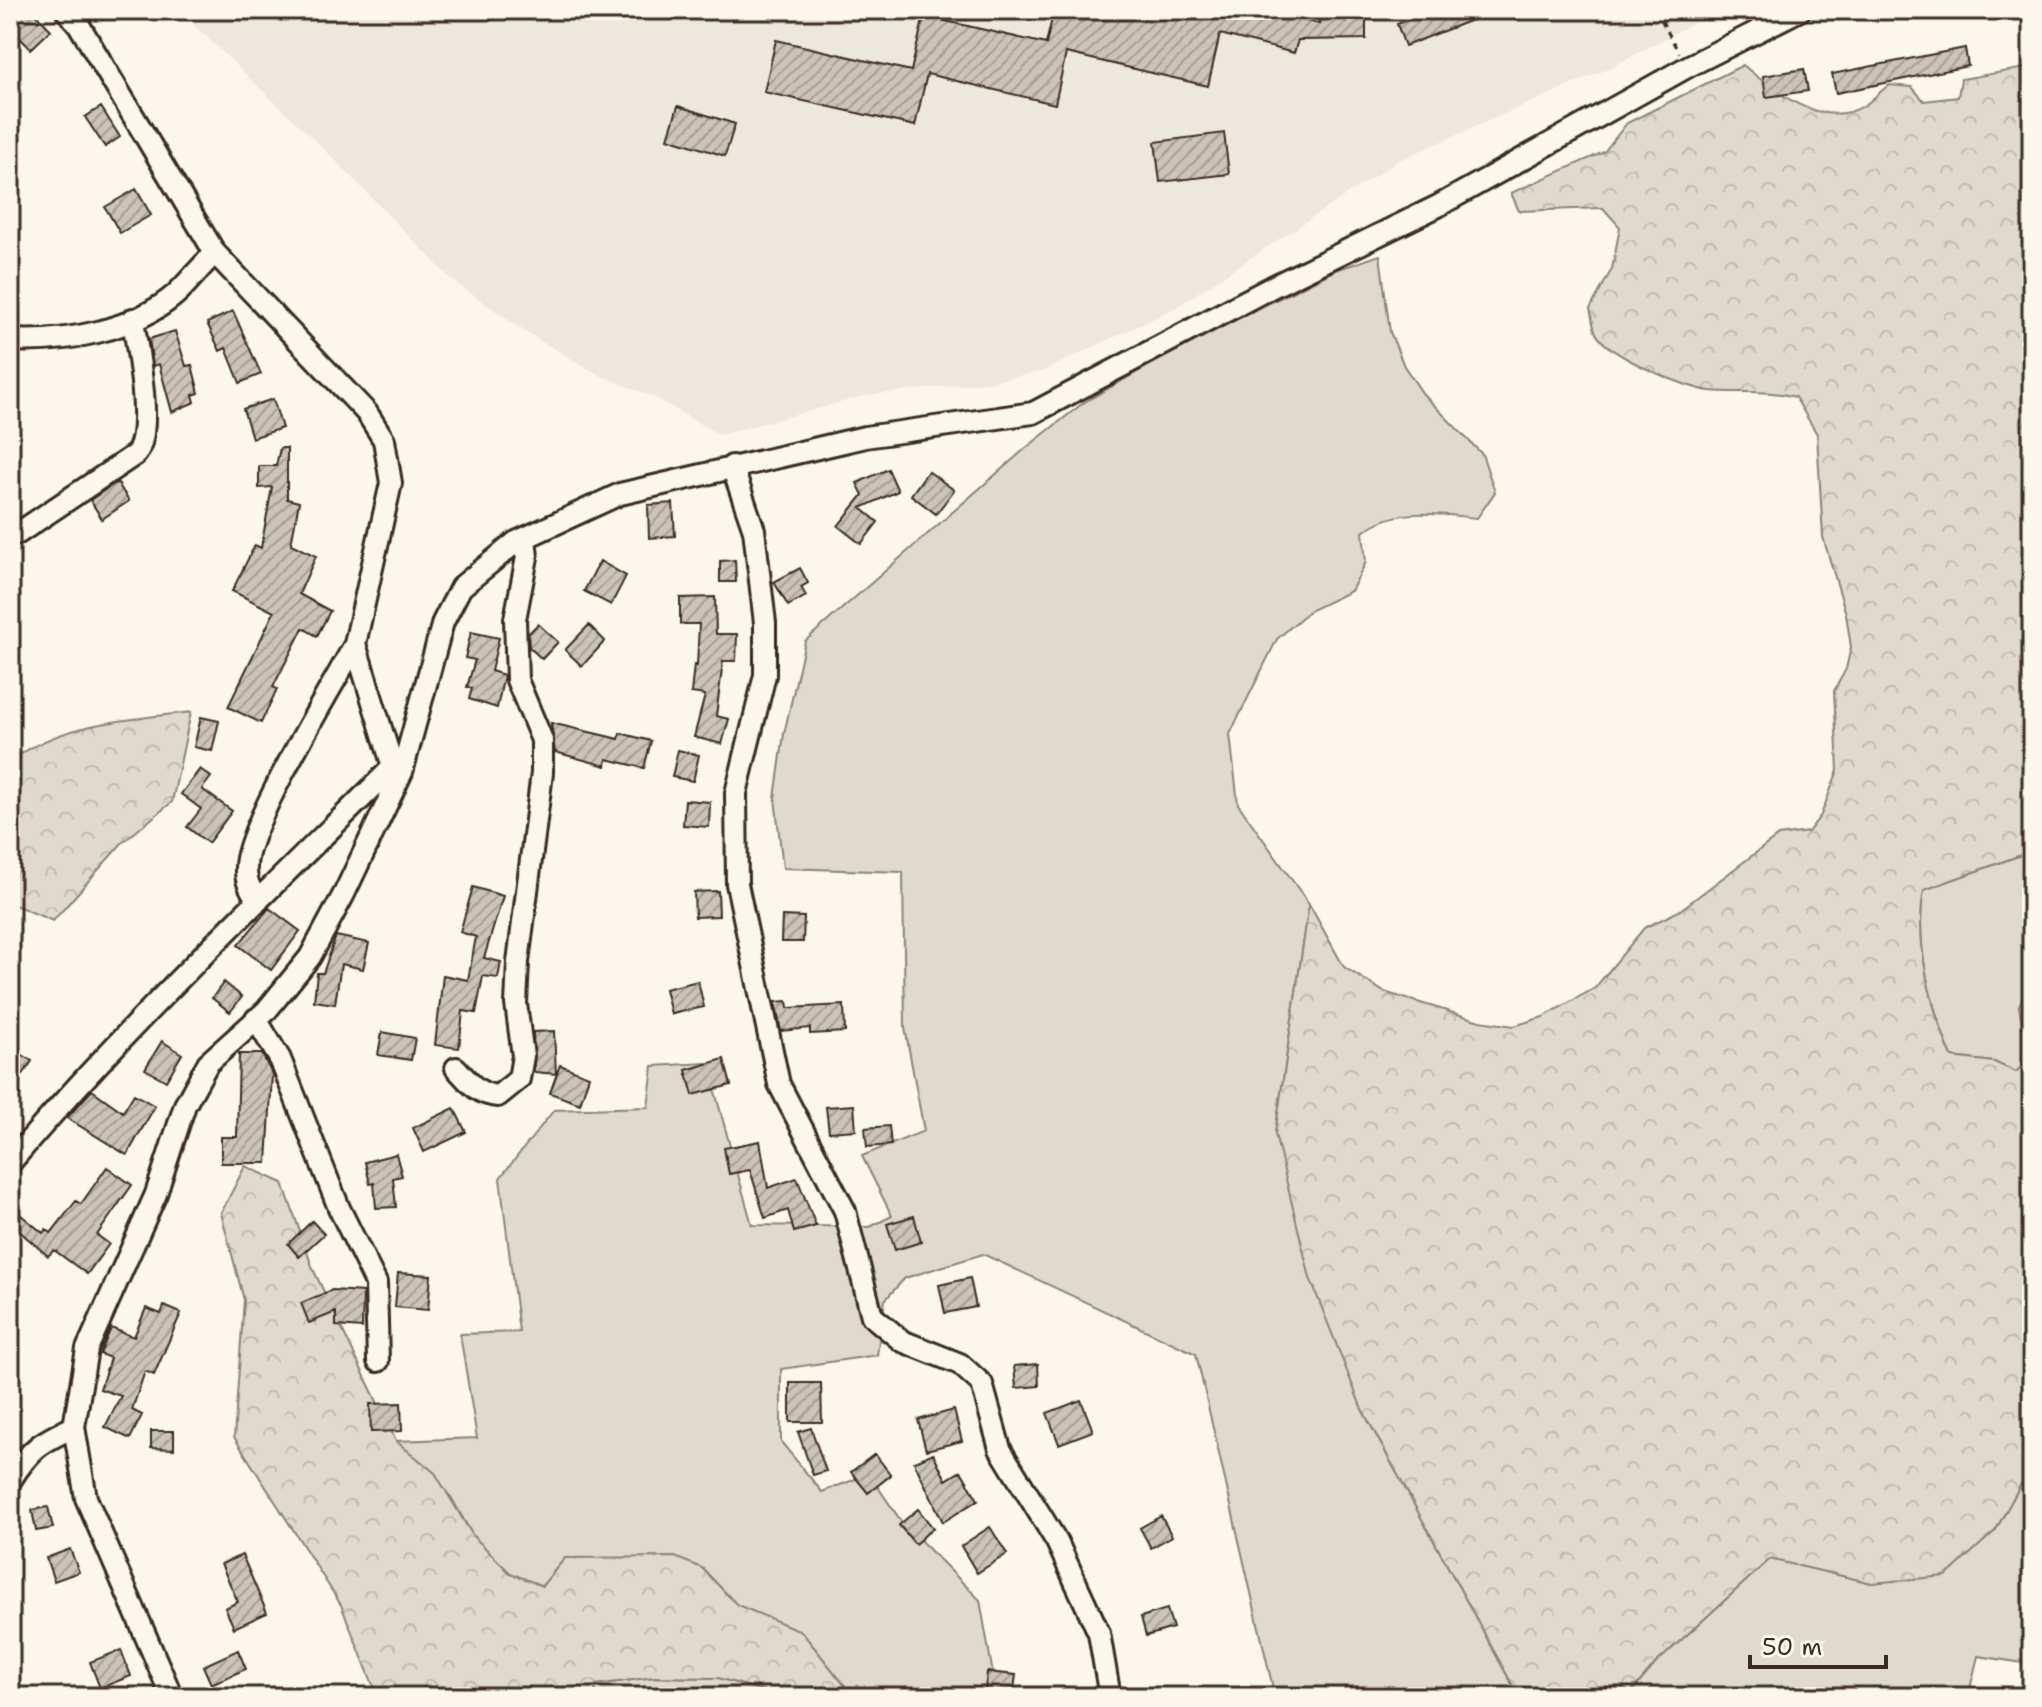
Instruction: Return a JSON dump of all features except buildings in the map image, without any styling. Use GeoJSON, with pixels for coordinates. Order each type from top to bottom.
{"type":"FeatureCollection","features":[{"type":"Feature","properties":{"kind":"street"},"geometry":{"type":"LineString","coordinates":[[66,10],[79,25],[215,253],[367,413],[384,440],[391,483],[355,644],[260,821],[245,863],[246,882],[258,901]]}},
{"type":"Feature","properties":{"kind":"street"},"geometry":{"type":"LineString","coordinates":[[172,1697],[86,1498],[74,1427],[87,1349],[156,1194],[185,1105],[208,1063],[256,1019],[310,957],[397,770],[443,622],[461,587],[482,566],[525,538],[620,494],[865,437],[1033,413],[1274,286],[1438,206],[1689,66],[1800,10]]}},
{"type":"Feature","properties":{"kind":"street"},"geometry":{"type":"LineString","coordinates":[[10,340],[62,339],[133,319],[174,295],[215,253]]}},
{"type":"Feature","properties":{"kind":"street"},"geometry":{"type":"LineString","coordinates":[[17,534],[136,454],[142,445],[143,406],[133,319]]}},
{"type":"Feature","properties":{"kind":"street"},"geometry":{"type":"LineString","coordinates":[[732,466],[754,530],[765,623],[765,675],[736,793],[737,884],[779,1084],[845,1211],[872,1316],[902,1341],[960,1364],[982,1384],[1000,1449],[1057,1542],[1099,1633],[1110,1697]]}},
{"type":"Feature","properties":{"kind":"street"},"geometry":{"type":"LineString","coordinates":[[456,1068],[486,1095],[498,1096],[519,1079],[523,1056],[516,1004],[518,962],[542,762],[542,740],[517,680],[515,619],[527,557],[525,538]]}},
{"type":"Feature","properties":{"kind":"street"},"geometry":{"type":"LineString","coordinates":[[355,644],[397,770]]}},
{"type":"Feature","properties":{"kind":"street"},"geometry":{"type":"LineString","coordinates":[[10,1163],[120,1038],[258,901],[397,770]]}},
{"type":"Feature","properties":{"kind":"street"},"geometry":{"type":"LineString","coordinates":[[256,1019],[280,1059],[339,1208],[376,1283],[378,1361]]}},
{"type":"Feature","properties":{"kind":"street"},"geometry":{"type":"LineString","coordinates":[[10,1481],[29,1452],[74,1427]]}},
{"type":"Feature","properties":{"kind":"path"},"geometry":{"type":"LineString","coordinates":[[1656,10],[1673,45]]}},
{"type":"Feature","properties":{"kind":"shaded area"},"geometry":{"type":"Polygon","coordinates":[[[178,10],[1718,10],[1610,68],[1399,160],[1175,308],[1041,372],[988,382],[869,395],[719,435],[654,397],[601,376],[524,331],[451,279],[320,145],[178,10]]]}},
{"type":"Feature","properties":{"kind":"green space"},"geometry":{"type":"Polygon","coordinates":[[[2029,10],[2032,10],[2032,851],[1924,890],[1921,932],[1931,997],[1952,1057],[1994,1062],[2016,1072],[2029,1059],[2019,1006],[2032,979],[2032,1464],[1995,1531],[1946,1576],[1872,1583],[1770,1559],[1656,1663],[1627,1697],[1519,1697],[1362,1409],[1310,1278],[1275,1134],[1309,904],[1344,967],[1384,992],[1480,1021],[1514,1026],[1543,1017],[1595,988],[1644,928],[1679,911],[1778,836],[1808,832],[1821,815],[1838,770],[1834,691],[1846,669],[1851,647],[1846,614],[1823,537],[1817,434],[1795,397],[1698,389],[1647,369],[1615,351],[1596,333],[1590,309],[1612,269],[1620,227],[1603,208],[1519,211],[1511,193],[1604,152],[1627,123],[1743,65],[1800,105],[1833,114],[1849,112],[1865,105],[1889,85],[1912,87],[1924,101],[1958,97],[1961,79],[2026,68],[2029,10]]]}},
{"type":"Feature","properties":{"kind":"green space"},"geometry":{"type":"Polygon","coordinates":[[[1380,255],[1390,332],[1404,366],[1423,394],[1482,454],[1495,492],[1477,518],[1403,515],[1363,532],[1366,562],[1351,591],[1309,611],[1277,639],[1230,734],[1238,804],[1309,904],[1275,1134],[1362,1409],[1519,1697],[1275,1697],[1196,1354],[983,1254],[905,1278],[885,1300],[877,1355],[781,1369],[781,1442],[822,1492],[869,1474],[901,1521],[980,1600],[997,1697],[854,1697],[801,1631],[737,1605],[702,1568],[619,1558],[565,1558],[542,1586],[510,1573],[473,1536],[451,1497],[396,1441],[477,1438],[460,1334],[519,1332],[500,1178],[554,1110],[648,1107],[653,1066],[707,1063],[752,1225],[870,1227],[892,1216],[862,1156],[924,1131],[905,1028],[903,872],[783,868],[775,798],[784,734],[805,641],[1026,448],[1083,403],[1176,350],[1336,270],[1380,255]]]}},
{"type":"Feature","properties":{"kind":"green space"},"geometry":{"type":"Polygon","coordinates":[[[191,712],[172,802],[122,843],[53,921],[10,903],[10,762],[50,738],[73,731],[120,721],[191,712]]]}},
{"type":"Feature","properties":{"kind":"green space"},"geometry":{"type":"Polygon","coordinates":[[[2032,851],[2032,979],[2019,1006],[2029,1060],[2016,1073],[1994,1062],[1952,1057],[1926,975],[1921,911],[1924,890],[2032,851]]]}},
{"type":"Feature","properties":{"kind":"green space"},"geometry":{"type":"Polygon","coordinates":[[[245,1166],[283,1183],[313,1269],[396,1441],[435,1473],[473,1536],[510,1573],[542,1586],[565,1558],[675,1557],[702,1568],[737,1605],[801,1631],[854,1697],[786,1697],[718,1678],[654,1677],[596,1685],[594,1697],[378,1697],[341,1605],[234,1437],[244,1300],[221,1213],[245,1166]]]}},
{"type":"Feature","properties":{"kind":"green space"},"geometry":{"type":"Polygon","coordinates":[[[2032,1464],[2032,1670],[2029,1664],[1978,1656],[1968,1697],[1627,1697],[1656,1663],[1770,1559],[1872,1583],[1995,1531],[2032,1464]]]}},
{"type":"Feature","properties":{"kind":"green space"},"geometry":{"type":"Polygon","coordinates":[[[654,1677],[718,1678],[786,1697],[595,1697],[596,1685],[654,1677]]]}}]}
